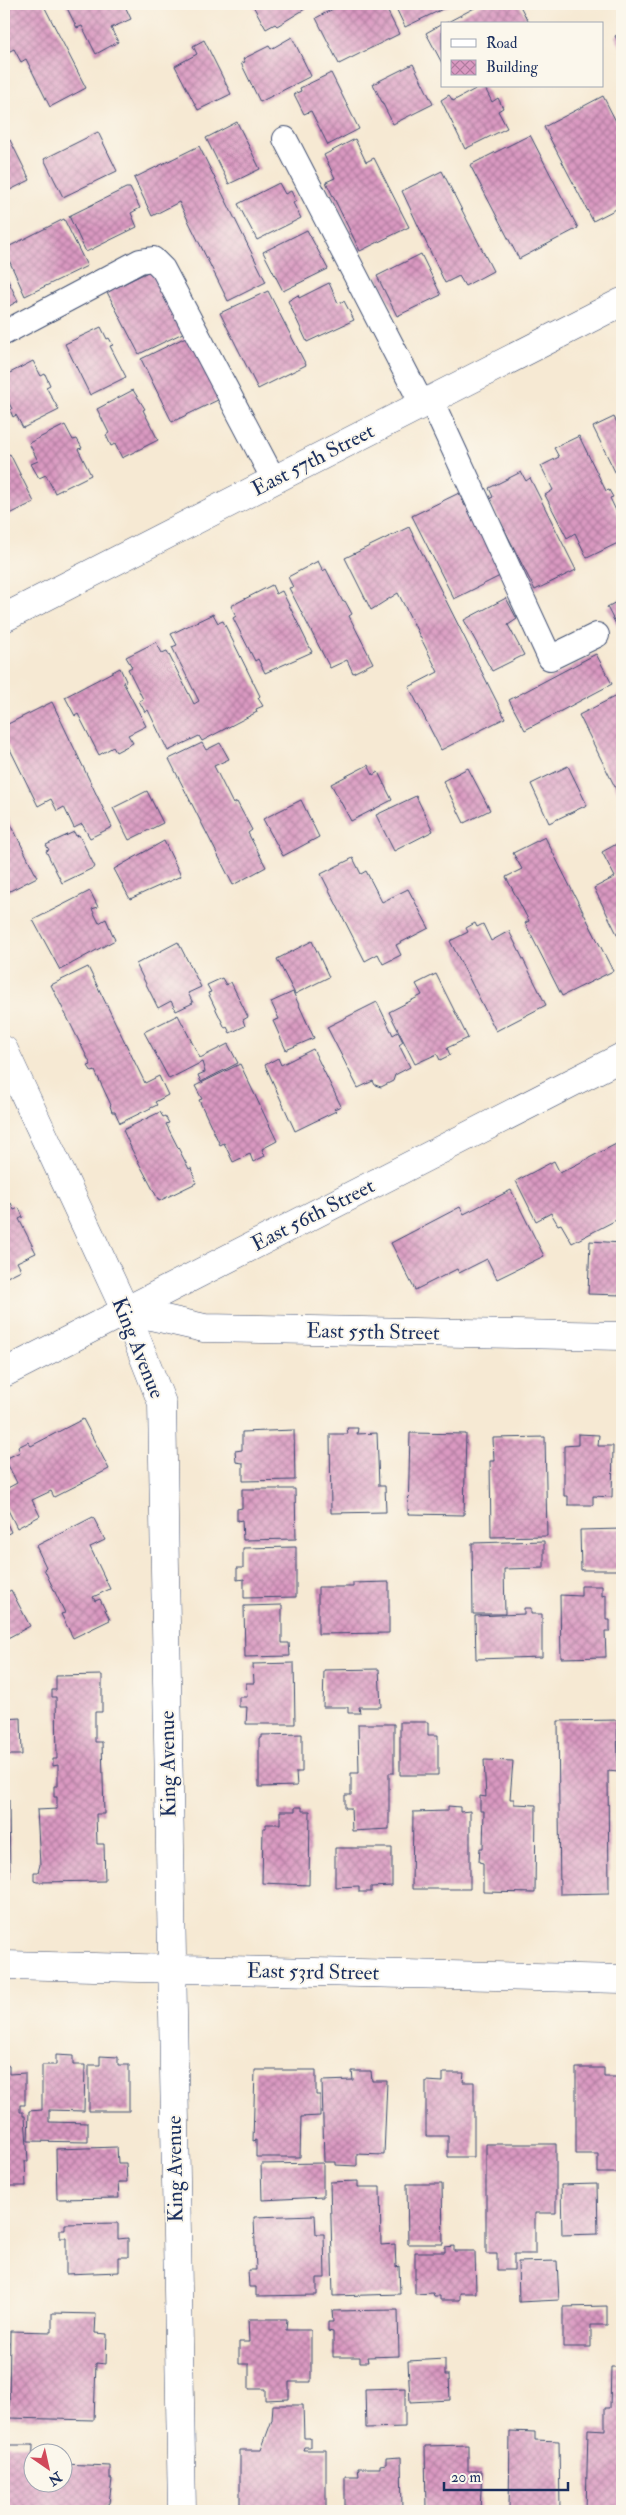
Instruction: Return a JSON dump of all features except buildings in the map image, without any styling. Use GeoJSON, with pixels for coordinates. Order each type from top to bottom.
{"type":"FeatureCollection","features":[{"type":"Feature","properties":{"kind":"street","name":"East 57th Street"},"geometry":{"type":"LineString","coordinates":[[4,618],[622,302]]}},
{"type":"Feature","properties":{"kind":"street","name":"King Avenue"},"geometry":{"type":"LineString","coordinates":[[4,1050],[125,1310],[162,1403],[182,2511]]}},
{"type":"Feature","properties":{"kind":"street","name":"East 56th Street"},"geometry":{"type":"LineString","coordinates":[[4,1374],[125,1310],[622,1057]]}},
{"type":"Feature","properties":{"kind":"street","name":"East 55th Street"},"geometry":{"type":"LineString","coordinates":[[125,1310],[204,1328],[622,1336]]}},
{"type":"Feature","properties":{"kind":"street","name":"East 53rd Street"},"geometry":{"type":"LineString","coordinates":[[4,1965],[622,1979]]}},
{"type":"Feature","properties":{"kind":"lane"},"geometry":{"type":"LineString","coordinates":[[285,139],[427,402],[550,658],[597,635]]}},
{"type":"Feature","properties":{"kind":"lane"},"geometry":{"type":"LineString","coordinates":[[4,333],[140,261],[153,260],[163,269],[274,480]]}}]}
